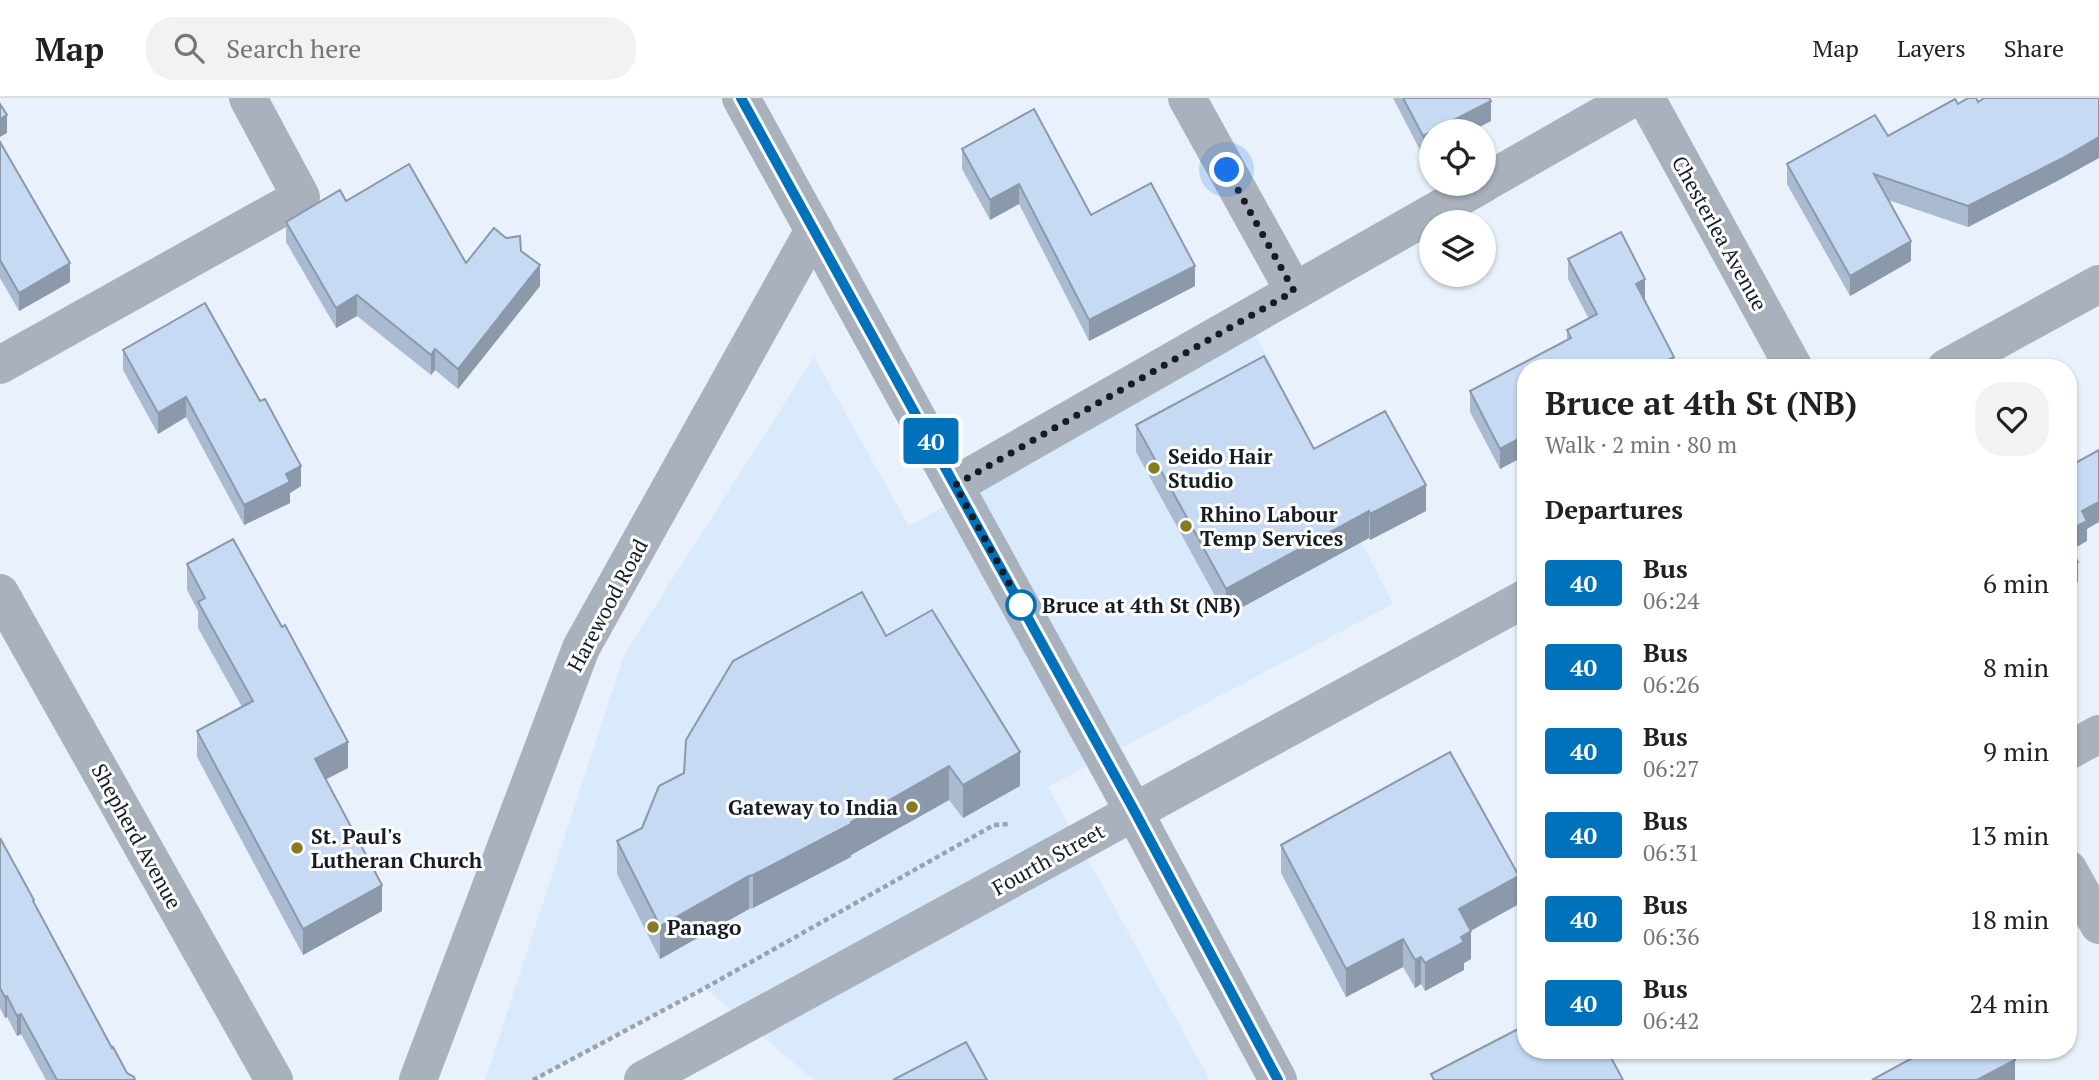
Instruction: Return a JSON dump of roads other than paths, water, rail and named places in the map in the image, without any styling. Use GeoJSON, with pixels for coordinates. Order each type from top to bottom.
{"type":"FeatureCollection","features":[{"type":"Feature","properties":{"kind":"street"},"geometry":{"type":"LineString","coordinates":[[0,365],[301,197],[248,98]]}},
{"type":"Feature","properties":{"kind":"street"},"geometry":{"type":"LineString","coordinates":[[741,98],[1135,812],[1278,1080]]}},
{"type":"Feature","properties":{"kind":"street"},"geometry":{"type":"LineString","coordinates":[[1187,98],[1294,291]]}},
{"type":"Feature","properties":{"kind":"street"},"geometry":{"type":"LineString","coordinates":[[1496,176],[1633,98]]}},
{"type":"Feature","properties":{"kind":"street","name":"Chesterlea Avenue"},"geometry":{"type":"LineString","coordinates":[[1646,98],[1789,359]]}},
{"type":"Feature","properties":{"kind":"street"},"geometry":{"type":"LineString","coordinates":[[955,485],[1460,196]]}},
{"type":"Feature","properties":{"kind":"street","name":"Harewood Road"},"geometry":{"type":"LineString","coordinates":[[418,1080],[581,648],[814,230]]}},
{"type":"Feature","properties":{"kind":"street"},"geometry":{"type":"LineString","coordinates":[[1962,359],[2099,284]]}},
{"type":"Feature","properties":{"kind":"street","name":"Shepherd Avenue"},"geometry":{"type":"LineString","coordinates":[[0,593],[274,1080]]}},
{"type":"Feature","properties":{"kind":"street","name":"Fourth Street"},"geometry":{"type":"LineString","coordinates":[[643,1080],[1517,603]]}},
{"type":"Feature","properties":{"kind":"street"},"geometry":{"type":"LineString","coordinates":[[2077,746],[2099,734]]}},
{"type":"Feature","properties":{"kind":"street"},"geometry":{"type":"LineString","coordinates":[[2077,885],[2099,925]]}},
{"type":"Feature","properties":{"kind":"place","name":"Seido Hair Studio"},"geometry":{"type":"Point","coordinates":[1154,468]}},
{"type":"Feature","properties":{"kind":"place","name":"Rhino Labour Temp Services"},"geometry":{"type":"Point","coordinates":[1186,526]}},
{"type":"Feature","properties":{"kind":"place","name":"Bruce at 4th St (NB)"},"geometry":{"type":"Point","coordinates":[1021,605]}},
{"type":"Feature","properties":{"kind":"place","name":"Gateway to India"},"geometry":{"type":"Point","coordinates":[912,807]}},
{"type":"Feature","properties":{"kind":"place","name":"St. Paul's Lutheran Church"},"geometry":{"type":"Point","coordinates":[297,848]}},
{"type":"Feature","properties":{"kind":"place","name":"Panago"},"geometry":{"type":"Point","coordinates":[653,927]}}]}
